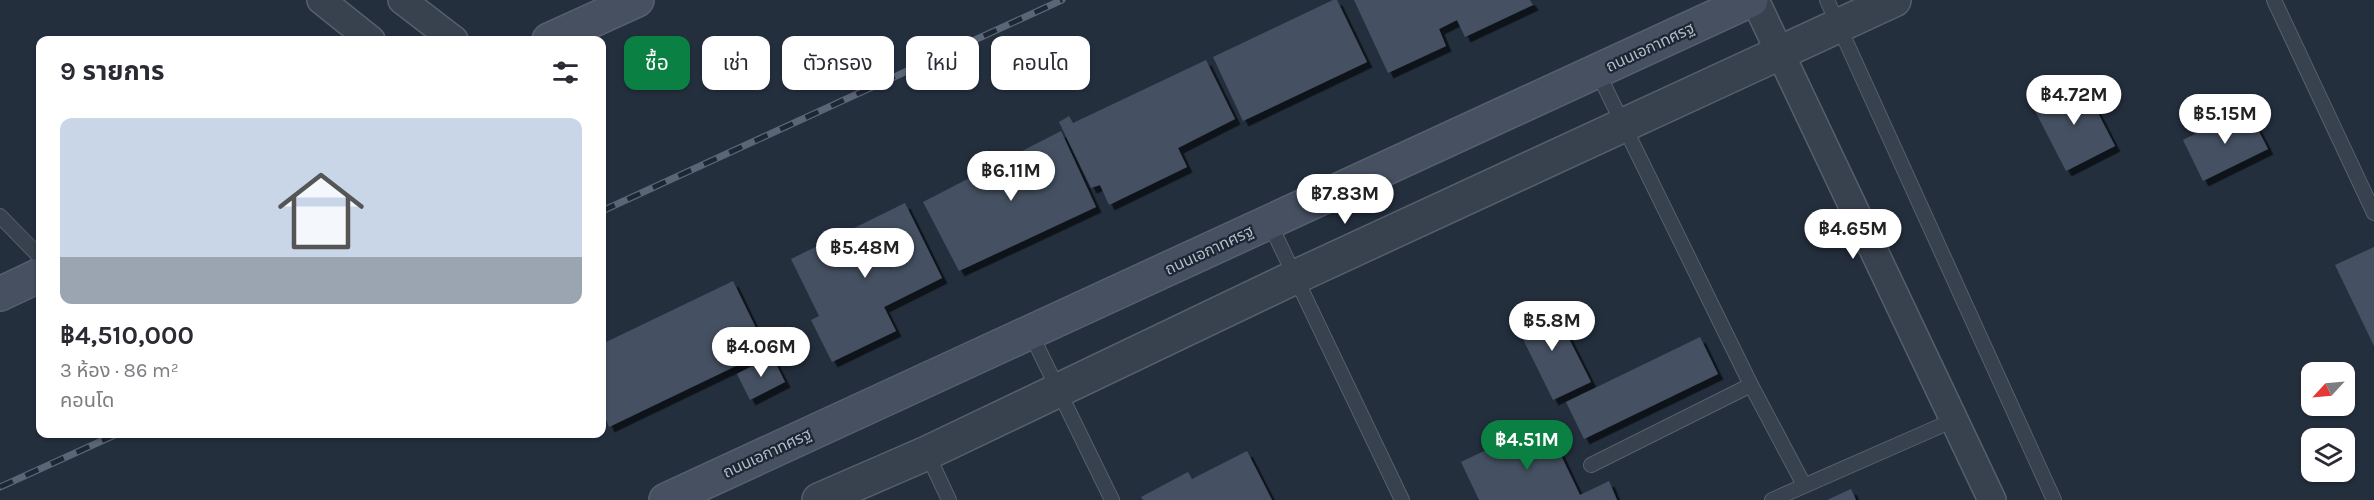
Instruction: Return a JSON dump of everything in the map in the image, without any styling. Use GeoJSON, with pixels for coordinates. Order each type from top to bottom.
{"type":"FeatureCollection","features":[{"type":"Feature","properties":{"kind":"main road"},"geometry":{"type":"LineString","coordinates":[[558,36],[637,0]]}},
{"type":"Feature","properties":{"kind":"main road","name":"ถนนเอกาทศรฐ"},"geometry":{"type":"LineString","coordinates":[[666,500],[1753,0]]}},
{"type":"Feature","properties":{"kind":"main road"},"geometry":{"type":"LineString","coordinates":[[0,294],[36,277]]}},
{"type":"Feature","properties":{"kind":"street"},"geometry":{"type":"LineString","coordinates":[[321,0],[366,36]]}},
{"type":"Feature","properties":{"kind":"street"},"geometry":{"type":"LineString","coordinates":[[402,0],[449,36]]}},
{"type":"Feature","properties":{"kind":"street"},"geometry":{"type":"LineString","coordinates":[[1753,0],[1992,500]]}},
{"type":"Feature","properties":{"kind":"street"},"geometry":{"type":"LineString","coordinates":[[819,500],[927,453],[1294,276],[1780,53],[1833,13],[1894,0]]}},
{"type":"Feature","properties":{"kind":"lane"},"geometry":{"type":"LineString","coordinates":[[2274,0],[2374,213]]}},
{"type":"Feature","properties":{"kind":"lane"},"geometry":{"type":"LineString","coordinates":[[1833,13],[2054,500]]}},
{"type":"Feature","properties":{"kind":"lane"},"geometry":{"type":"LineString","coordinates":[[1597,71],[1751,385],[1804,485]]}},
{"type":"Feature","properties":{"kind":"lane"},"geometry":{"type":"LineString","coordinates":[[0,216],[36,253]]}},
{"type":"Feature","properties":{"kind":"lane"},"geometry":{"type":"LineString","coordinates":[[1269,222],[1402,500]]}},
{"type":"Feature","properties":{"kind":"lane"},"geometry":{"type":"LineString","coordinates":[[1030,332],[1112,500]]}},
{"type":"Feature","properties":{"kind":"lane"},"geometry":{"type":"LineString","coordinates":[[1591,465],[1751,385]]}},
{"type":"Feature","properties":{"kind":"lane"},"geometry":{"type":"LineString","coordinates":[[1772,500],[1954,420]]}},
{"type":"Feature","properties":{"kind":"lane"},"geometry":{"type":"LineString","coordinates":[[927,453],[949,500]]}},
{"type":"Feature","properties":{"kind":"building"},"geometry":{"type":"Polygon","coordinates":[[[1337,0],[1367,62],[1243,121],[1213,57],[1337,0]]]}},
{"type":"Feature","properties":{"kind":"building"},"geometry":{"type":"Polygon","coordinates":[[[1354,0],[1530,0],[1533,5],[1465,37],[1457,20],[1439,29],[1446,46],[1388,73],[1354,0]]]}},
{"type":"Feature","properties":{"kind":"building"},"geometry":{"type":"Polygon","coordinates":[[[1206,60],[1235,119],[1178,148],[1187,167],[1109,205],[1100,185],[1091,188],[1059,122],[1069,116],[1073,123],[1206,60]]]}},
{"type":"Feature","properties":{"kind":"building"},"geometry":{"type":"Polygon","coordinates":[[[2081,80],[2115,146],[2066,171],[2032,105],[2081,80]]]}},
{"type":"Feature","properties":{"kind":"building"},"geometry":{"type":"Polygon","coordinates":[[[2247,108],[2268,149],[2203,181],[2183,140],[2247,108]]]}},
{"type":"Feature","properties":{"kind":"building"},"geometry":{"type":"Polygon","coordinates":[[[1061,131],[1096,207],[959,271],[923,202],[1061,131]]]}},
{"type":"Feature","properties":{"kind":"building"},"geometry":{"type":"Polygon","coordinates":[[[905,203],[942,278],[884,307],[896,331],[832,362],[811,320],[819,316],[791,259],[905,203]]]}},
{"type":"Feature","properties":{"kind":"building"},"geometry":{"type":"Polygon","coordinates":[[[2374,247],[2374,346],[2335,265],[2374,247]]]}},
{"type":"Feature","properties":{"kind":"building"},"geometry":{"type":"Polygon","coordinates":[[[733,281],[767,351],[609,427],[606,420],[606,342],[733,281]]]}},
{"type":"Feature","properties":{"kind":"building"},"geometry":{"type":"Polygon","coordinates":[[[1551,303],[1591,382],[1553,400],[1514,321],[1551,303]]]}},
{"type":"Feature","properties":{"kind":"building"},"geometry":{"type":"Polygon","coordinates":[[[1700,337],[1718,374],[1584,439],[1566,402],[1700,337]]]}},
{"type":"Feature","properties":{"kind":"building"},"geometry":{"type":"Polygon","coordinates":[[[772,356],[785,382],[750,400],[737,374],[772,356]]]}},
{"type":"Feature","properties":{"kind":"building"},"geometry":{"type":"Polygon","coordinates":[[[1545,422],[1580,495],[1609,481],[1617,500],[1479,500],[1461,462],[1545,422]]]}},
{"type":"Feature","properties":{"kind":"building"},"geometry":{"type":"Polygon","coordinates":[[[1247,451],[1272,500],[1143,500],[1141,497],[1188,472],[1192,479],[1247,451]]]}},
{"type":"Feature","properties":{"kind":"building"},"geometry":{"type":"Polygon","coordinates":[[[1851,489],[1856,500],[1827,500],[1851,489]]]}},
{"type":"Feature","properties":{"kind":"railway"},"geometry":{"type":"LineString","coordinates":[[606,209],[1062,0]]}},
{"type":"Feature","properties":{"kind":"railway"},"geometry":{"type":"LineString","coordinates":[[0,487],[108,438]]}}]}
